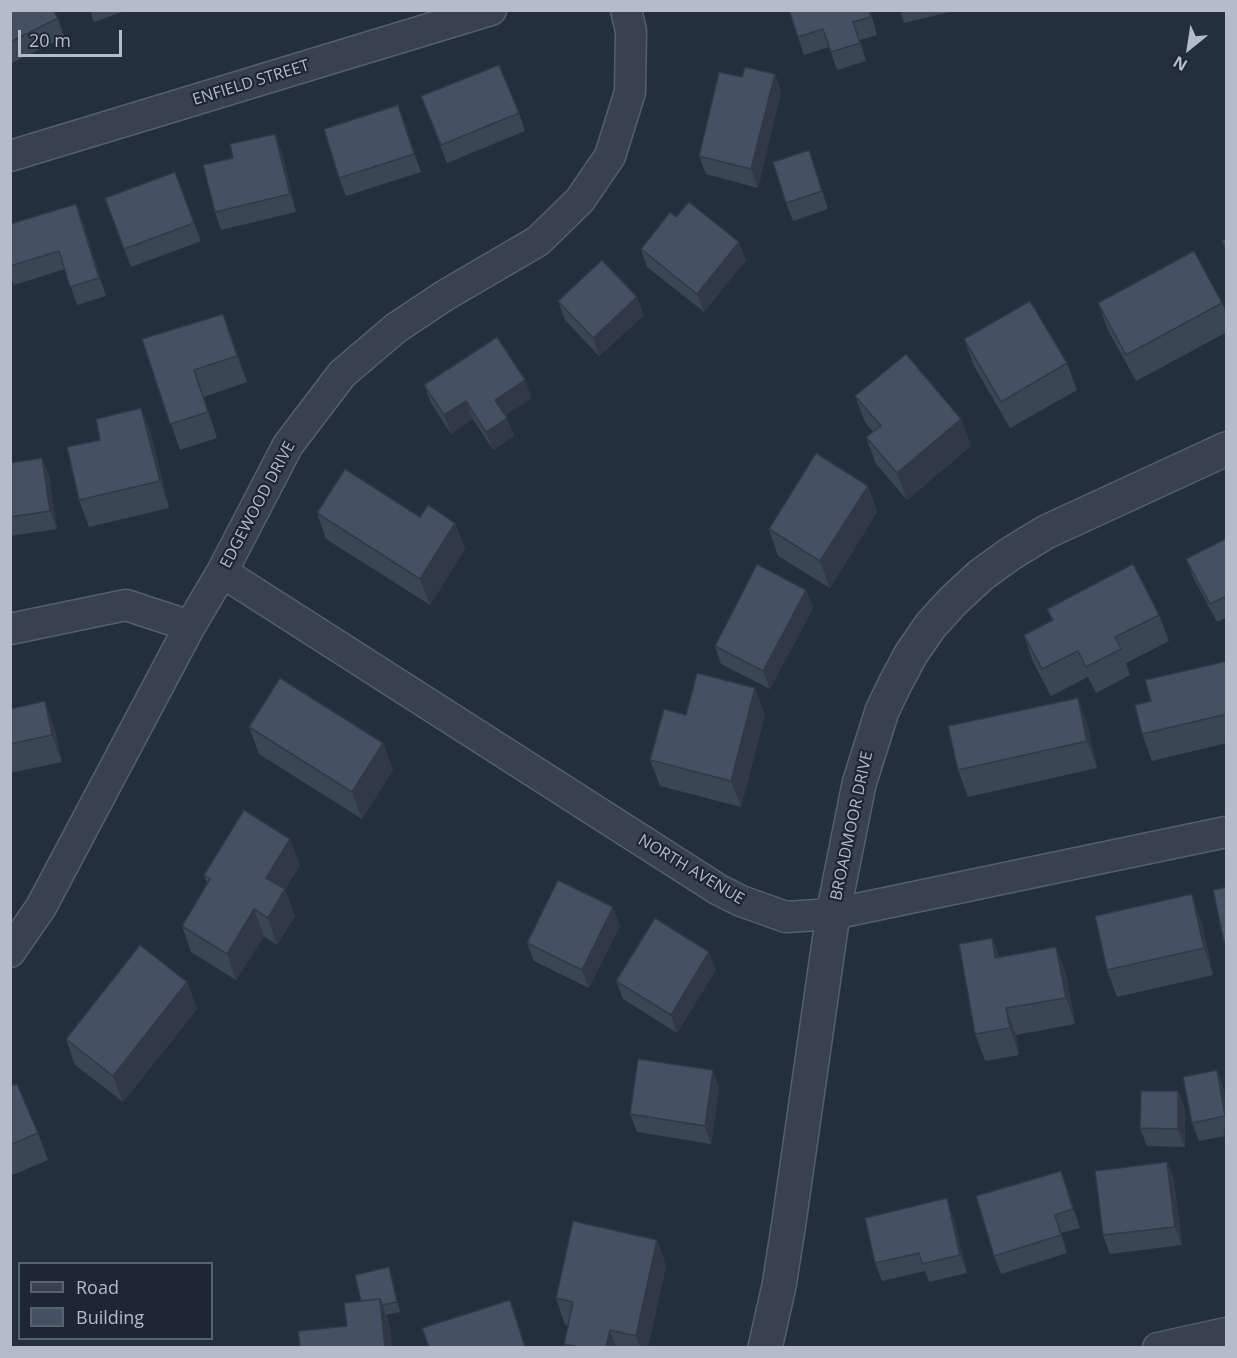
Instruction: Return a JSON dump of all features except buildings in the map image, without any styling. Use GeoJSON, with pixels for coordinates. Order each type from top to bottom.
{"type":"FeatureCollection","features":[{"type":"Feature","properties":{"kind":"street","name":"ENFIELD STREET"},"geometry":{"type":"LineString","coordinates":[[10,156],[491,10]]}},
{"type":"Feature","properties":{"kind":"street","name":"EDGEWOOD DRIVE"},"geometry":{"type":"LineString","coordinates":[[10,952],[41,907],[288,445],[342,374],[396,328],[444,296],[538,241],[580,200],[610,156],[630,93],[631,31],[626,10]]}},
{"type":"Feature","properties":{"kind":"street","name":"BROADMOOR DRIVE"},"geometry":{"type":"LineString","coordinates":[[765,1347],[779,1286],[833,914],[868,749],[895,684],[911,654],[953,601],[981,575],[1010,554],[1046,532],[1227,449]]}},
{"type":"Feature","properties":{"kind":"street","name":"NORTH AVENUE"},"geometry":{"type":"LineString","coordinates":[[222,572],[719,890],[741,901],[786,917],[833,914],[1227,832]]}},
{"type":"Feature","properties":{"kind":"street"},"geometry":{"type":"LineString","coordinates":[[10,629],[126,605],[190,626]]}},
{"type":"Feature","properties":{"kind":"street"},"geometry":{"type":"LineString","coordinates":[[1158,1347],[1227,1333]]}}]}
